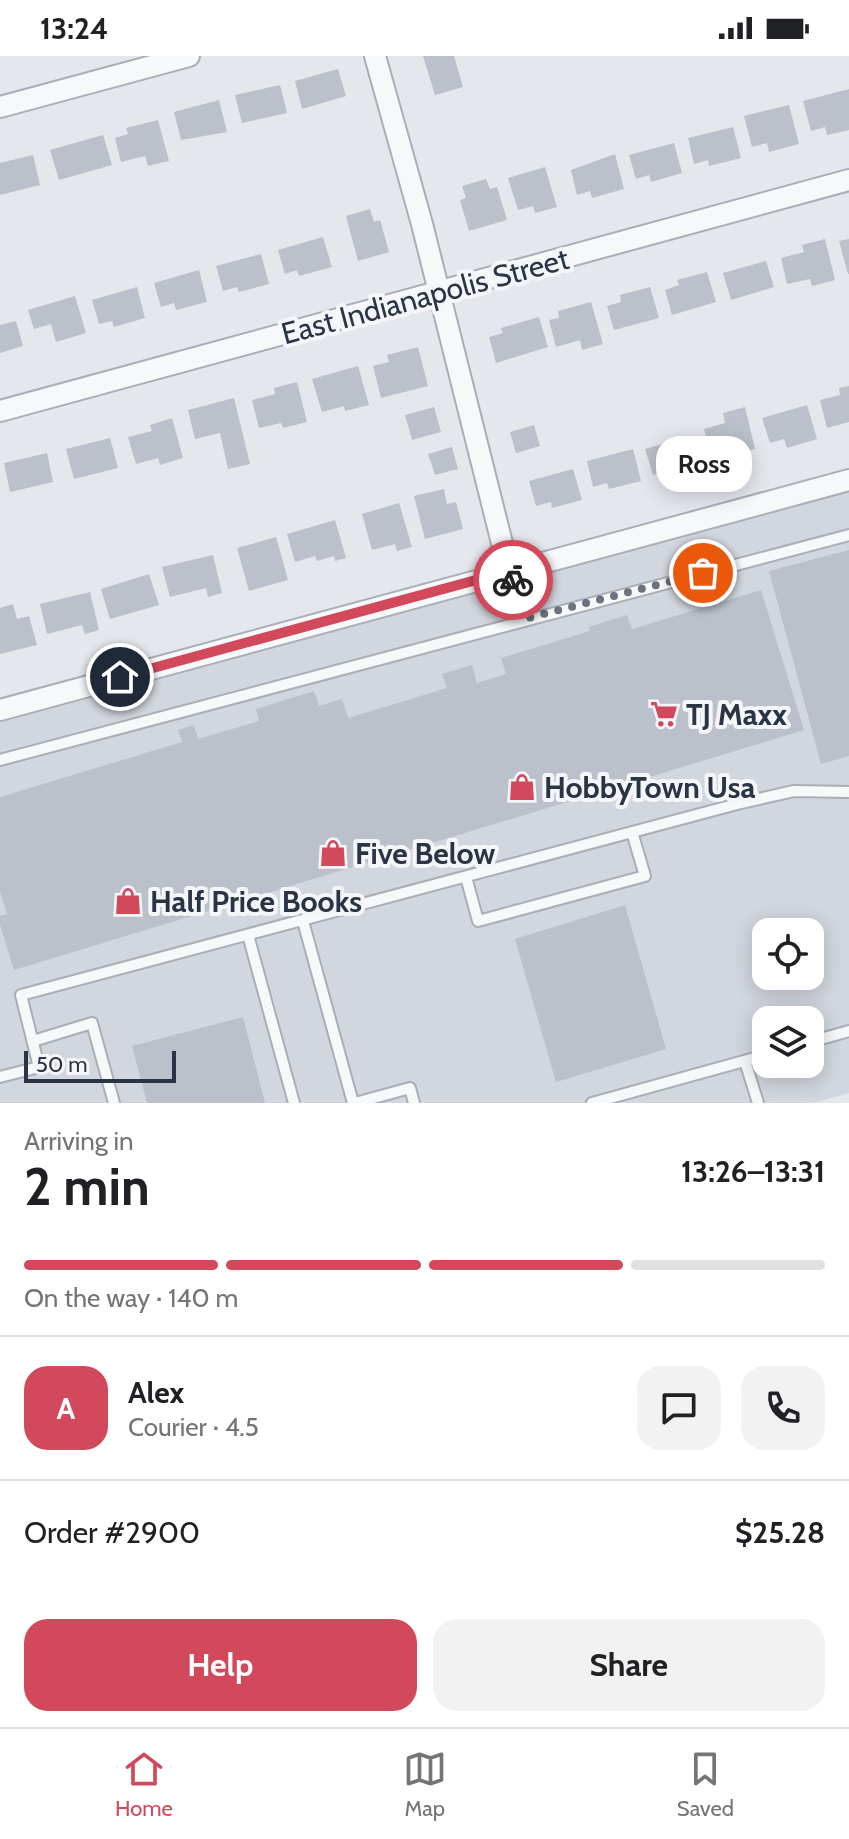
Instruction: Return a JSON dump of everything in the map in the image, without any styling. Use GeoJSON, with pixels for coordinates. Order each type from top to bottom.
{"type":"FeatureCollection","features":[{"type":"Feature","properties":{"kind":"street"},"geometry":{"type":"LineString","coordinates":[[0,107],[189,56]]}},
{"type":"Feature","properties":{"kind":"street"},"geometry":{"type":"LineString","coordinates":[[375,56],[440,292],[509,571]]}},
{"type":"Feature","properties":{"kind":"street","name":"East Indianapolis Street"},"geometry":{"type":"LineString","coordinates":[[0,411],[849,180]]}},
{"type":"Feature","properties":{"kind":"street"},"geometry":{"type":"LineString","coordinates":[[0,710],[849,480]]}},
{"type":"Feature","properties":{"kind":"lane"},"geometry":{"type":"LineString","coordinates":[[0,760],[849,535]]}},
{"type":"Feature","properties":{"kind":"lane"},"geometry":{"type":"LineString","coordinates":[[509,571],[528,618]]}},
{"type":"Feature","properties":{"kind":"lane"},"geometry":{"type":"LineString","coordinates":[[0,1077],[39,1067],[21,995],[794,791],[849,792]]}},
{"type":"Feature","properties":{"kind":"lane"},"geometry":{"type":"LineString","coordinates":[[466,877],[478,921],[645,876],[632,832]]}},
{"type":"Feature","properties":{"kind":"lane"},"geometry":{"type":"LineString","coordinates":[[303,921],[354,1103],[410,1088],[414,1103]]}},
{"type":"Feature","properties":{"kind":"lane"},"geometry":{"type":"LineString","coordinates":[[248,935],[294,1103]]}},
{"type":"Feature","properties":{"kind":"lane"},"geometry":{"type":"LineString","coordinates":[[33,1041],[92,1023],[114,1103]]}},
{"type":"Feature","properties":{"kind":"lane"},"geometry":{"type":"LineString","coordinates":[[824,1038],[849,1031]]}},
{"type":"Feature","properties":{"kind":"lane"},"geometry":{"type":"LineString","coordinates":[[592,1103],[752,1059]]}},
{"type":"Feature","properties":{"kind":"lane"},"geometry":{"type":"LineString","coordinates":[[745,1061],[758,1103]]}},
{"type":"Feature","properties":{"kind":"shaded area"},"geometry":{"type":"Polygon","coordinates":[[[849,472],[849,1093],[813,1103],[0,1103],[0,710],[849,472]]]}},
{"type":"Feature","properties":{"kind":"building"},"geometry":{"type":"Polygon","coordinates":[[[423,56],[454,56],[463,87],[435,95],[423,56]]]}},
{"type":"Feature","properties":{"kind":"building"},"geometry":{"type":"Polygon","coordinates":[[[338,69],[346,96],[302,109],[295,81],[338,69]]]}},
{"type":"Feature","properties":{"kind":"building"},"geometry":{"type":"Polygon","coordinates":[[[280,85],[287,113],[242,123],[235,95],[280,85]]]}},
{"type":"Feature","properties":{"kind":"building"},"geometry":{"type":"Polygon","coordinates":[[[849,89],[849,130],[827,135],[825,127],[811,131],[803,101],[849,89]]]}},
{"type":"Feature","properties":{"kind":"building"},"geometry":{"type":"Polygon","coordinates":[[[219,100],[227,132],[181,140],[174,112],[219,100]]]}},
{"type":"Feature","properties":{"kind":"building"},"geometry":{"type":"Polygon","coordinates":[[[789,105],[799,144],[769,152],[767,143],[752,147],[744,116],[789,105]]]}},
{"type":"Feature","properties":{"kind":"building"},"geometry":{"type":"Polygon","coordinates":[[[158,120],[169,161],[148,166],[145,156],[121,162],[115,138],[128,134],[126,128],[158,120]]]}},
{"type":"Feature","properties":{"kind":"building"},"geometry":{"type":"Polygon","coordinates":[[[733,127],[741,158],[709,166],[708,160],[694,164],[688,138],[733,127]]]}},
{"type":"Feature","properties":{"kind":"building"},"geometry":{"type":"Polygon","coordinates":[[[103,135],[112,165],[59,180],[50,150],[103,135]]]}},
{"type":"Feature","properties":{"kind":"building"},"geometry":{"type":"Polygon","coordinates":[[[674,143],[682,173],[651,182],[649,175],[636,179],[629,155],[674,143]]]}},
{"type":"Feature","properties":{"kind":"building"},"geometry":{"type":"Polygon","coordinates":[[[615,154],[624,189],[592,198],[590,191],[577,195],[571,170],[615,154]]]}},
{"type":"Feature","properties":{"kind":"building"},"geometry":{"type":"Polygon","coordinates":[[[33,155],[40,185],[0,195],[0,163],[33,155]]]}},
{"type":"Feature","properties":{"kind":"building"},"geometry":{"type":"Polygon","coordinates":[[[545,167],[557,207],[535,213],[533,206],[518,210],[508,178],[545,167]]]}},
{"type":"Feature","properties":{"kind":"building"},"geometry":{"type":"Polygon","coordinates":[[[486,179],[490,189],[497,187],[507,220],[469,231],[460,200],[466,198],[462,186],[486,179]]]}},
{"type":"Feature","properties":{"kind":"building"},"geometry":{"type":"Polygon","coordinates":[[[370,209],[374,222],[380,220],[389,252],[358,261],[346,216],[370,209]]]}},
{"type":"Feature","properties":{"kind":"building"},"geometry":{"type":"Polygon","coordinates":[[[323,237],[332,267],[299,276],[297,270],[285,274],[278,250],[323,237]]]}},
{"type":"Feature","properties":{"kind":"building"},"geometry":{"type":"Polygon","coordinates":[[[825,239],[835,280],[812,286],[810,279],[787,284],[781,258],[804,252],[802,245],[825,239]]]}},
{"type":"Feature","properties":{"kind":"building"},"geometry":{"type":"Polygon","coordinates":[[[849,239],[849,274],[848,274],[839,241],[849,239]]]}},
{"type":"Feature","properties":{"kind":"building"},"geometry":{"type":"Polygon","coordinates":[[[261,254],[269,284],[239,292],[237,287],[223,291],[216,266],[261,254]]]}},
{"type":"Feature","properties":{"kind":"building"},"geometry":{"type":"Polygon","coordinates":[[[766,261],[774,287],[731,300],[723,273],[766,261]]]}},
{"type":"Feature","properties":{"kind":"building"},"geometry":{"type":"Polygon","coordinates":[[[199,270],[207,302],[176,310],[174,303],[161,307],[154,283],[199,270]]]}},
{"type":"Feature","properties":{"kind":"building"},"geometry":{"type":"Polygon","coordinates":[[[707,272],[716,302],[672,315],[665,290],[679,285],[677,280],[707,272]]]}},
{"type":"Feature","properties":{"kind":"building"},"geometry":{"type":"Polygon","coordinates":[[[137,287],[145,318],[114,327],[112,321],[99,324],[92,300],[137,287]]]}},
{"type":"Feature","properties":{"kind":"building"},"geometry":{"type":"Polygon","coordinates":[[[650,287],[659,318],[614,330],[607,306],[621,302],[620,295],[650,287]]]}},
{"type":"Feature","properties":{"kind":"building"},"geometry":{"type":"Polygon","coordinates":[[[75,296],[86,333],[56,342],[51,324],[34,329],[28,310],[75,296]]]}},
{"type":"Feature","properties":{"kind":"building"},"geometry":{"type":"Polygon","coordinates":[[[591,302],[603,344],[582,350],[580,340],[556,347],[549,320],[559,318],[558,311],[591,302]]]}},
{"type":"Feature","properties":{"kind":"building"},"geometry":{"type":"Polygon","coordinates":[[[539,317],[548,347],[496,363],[489,337],[503,333],[501,328],[539,317]]]}},
{"type":"Feature","properties":{"kind":"building"},"geometry":{"type":"Polygon","coordinates":[[[16,321],[23,346],[0,353],[0,325],[16,321]]]}},
{"type":"Feature","properties":{"kind":"building"},"geometry":{"type":"Polygon","coordinates":[[[418,347],[428,386],[381,398],[373,366],[389,362],[387,355],[418,347]]]}},
{"type":"Feature","properties":{"kind":"building"},"geometry":{"type":"Polygon","coordinates":[[[358,366],[369,405],[345,411],[344,406],[322,412],[312,379],[358,366]]]}},
{"type":"Feature","properties":{"kind":"building"},"geometry":{"type":"Polygon","coordinates":[[[297,382],[307,422],[283,428],[281,423],[259,428],[252,400],[275,394],[274,388],[297,382]]]}},
{"type":"Feature","properties":{"kind":"building"},"geometry":{"type":"Polygon","coordinates":[[[849,386],[849,422],[827,428],[820,400],[840,395],[839,388],[849,386]]]}},
{"type":"Feature","properties":{"kind":"building"},"geometry":{"type":"Polygon","coordinates":[[[234,398],[250,464],[228,469],[220,433],[195,439],[188,410],[234,398]]]}},
{"type":"Feature","properties":{"kind":"building"},"geometry":{"type":"Polygon","coordinates":[[[807,405],[817,439],[787,448],[784,439],[770,443],[762,418],[807,405]]]}},
{"type":"Feature","properties":{"kind":"building"},"geometry":{"type":"Polygon","coordinates":[[[434,407],[441,432],[412,440],[405,415],[434,407]]]}},
{"type":"Feature","properties":{"kind":"building"},"geometry":{"type":"Polygon","coordinates":[[[745,407],[755,449],[711,459],[704,429],[725,423],[723,413],[745,407]]]}},
{"type":"Feature","properties":{"kind":"building"},"geometry":{"type":"Polygon","coordinates":[[[172,418],[183,458],[160,465],[158,458],[136,464],[128,437],[152,431],[150,425],[172,418]]]}},
{"type":"Feature","properties":{"kind":"building"},"geometry":{"type":"Polygon","coordinates":[[[534,425],[540,446],[516,453],[510,432],[534,425]]]}},
{"type":"Feature","properties":{"kind":"building"},"geometry":{"type":"Polygon","coordinates":[[[690,436],[699,468],[668,478],[666,471],[653,475],[645,449],[690,436]]]}},
{"type":"Feature","properties":{"kind":"building"},"geometry":{"type":"Polygon","coordinates":[[[110,438],[118,468],[74,479],[66,449],[110,438]]]}},
{"type":"Feature","properties":{"kind":"building"},"geometry":{"type":"Polygon","coordinates":[[[452,447],[458,469],[435,475],[428,454],[452,447]]]}},
{"type":"Feature","properties":{"kind":"building"},"geometry":{"type":"Polygon","coordinates":[[[633,449],[641,481],[609,489],[607,483],[593,487],[587,461],[633,449]]]}},
{"type":"Feature","properties":{"kind":"building"},"geometry":{"type":"Polygon","coordinates":[[[47,453],[53,482],[10,492],[4,463],[47,453]]]}},
{"type":"Feature","properties":{"kind":"building"},"geometry":{"type":"Polygon","coordinates":[[[573,469],[582,500],[552,508],[551,502],[536,506],[529,481],[573,469]]]}},
{"type":"Feature","properties":{"kind":"building"},"geometry":{"type":"Polygon","coordinates":[[[444,489],[447,504],[456,502],[463,529],[425,539],[414,496],[444,489]]]}},
{"type":"Feature","properties":{"kind":"building"},"geometry":{"type":"Polygon","coordinates":[[[399,503],[412,547],[397,551],[395,544],[372,550],[362,514],[399,503]]]}},
{"type":"Feature","properties":{"kind":"building"},"geometry":{"type":"Polygon","coordinates":[[[335,520],[346,558],[335,561],[334,556],[317,561],[315,556],[295,562],[287,534],[335,520]]]}},
{"type":"Feature","properties":{"kind":"building"},"geometry":{"type":"Polygon","coordinates":[[[276,537],[288,580],[249,591],[237,548],[276,537]]]}},
{"type":"Feature","properties":{"kind":"building"},"geometry":{"type":"Polygon","coordinates":[[[849,550],[849,756],[821,764],[769,571],[849,550]]]}},
{"type":"Feature","properties":{"kind":"building"},"geometry":{"type":"Polygon","coordinates":[[[213,555],[222,593],[208,597],[206,588],[170,597],[162,567],[213,555]]]}},
{"type":"Feature","properties":{"kind":"building"},"geometry":{"type":"Polygon","coordinates":[[[149,574],[159,605],[110,619],[101,589],[149,574]]]}},
{"type":"Feature","properties":{"kind":"building"},"geometry":{"type":"Polygon","coordinates":[[[761,590],[804,730],[14,970],[0,925],[0,916],[7,914],[0,892],[0,797],[182,742],[178,730],[194,725],[198,739],[259,721],[256,709],[314,691],[319,706],[342,699],[348,718],[447,688],[442,674],[472,665],[477,683],[506,674],[501,658],[590,631],[589,627],[627,615],[632,629],[761,590]]]}},
{"type":"Feature","properties":{"kind":"building"},"geometry":{"type":"Polygon","coordinates":[[[90,592],[99,630],[85,634],[82,625],[47,634],[40,604],[90,592]]]}},
{"type":"Feature","properties":{"kind":"building"},"geometry":{"type":"Polygon","coordinates":[[[13,604],[17,619],[29,616],[37,645],[0,654],[0,608],[13,604]]]}},
{"type":"Feature","properties":{"kind":"building"},"geometry":{"type":"Polygon","coordinates":[[[625,905],[666,1049],[556,1082],[515,939],[625,905]]]}},
{"type":"Feature","properties":{"kind":"building"},"geometry":{"type":"Polygon","coordinates":[[[243,1017],[265,1103],[147,1103],[132,1046],[243,1017]]]}},
{"type":"Feature","properties":{"kind":"way so far"},"geometry":{"type":"LineString","coordinates":[[513,580],[528,618],[703,573]]}},
{"type":"Feature","properties":{"kind":"place","name":"Ross"},"geometry":{"type":"Point","coordinates":[703,573]}},
{"type":"Feature","properties":{"kind":"place","name":"TJ Maxx"},"geometry":{"type":"Point","coordinates":[664,714]}},
{"type":"Feature","properties":{"kind":"place","name":"HobbyTown Usa"},"geometry":{"type":"Point","coordinates":[522,787]}},
{"type":"Feature","properties":{"kind":"place","name":"Five Below"},"geometry":{"type":"Point","coordinates":[333,853]}},
{"type":"Feature","properties":{"kind":"place","name":"Half Price Books"},"geometry":{"type":"Point","coordinates":[128,901]}},
{"type":"Feature","properties":{"kind":"route"},"geometry":{"type":"LineString","coordinates":[[120,677],[509,571],[513,580]]}}]}
